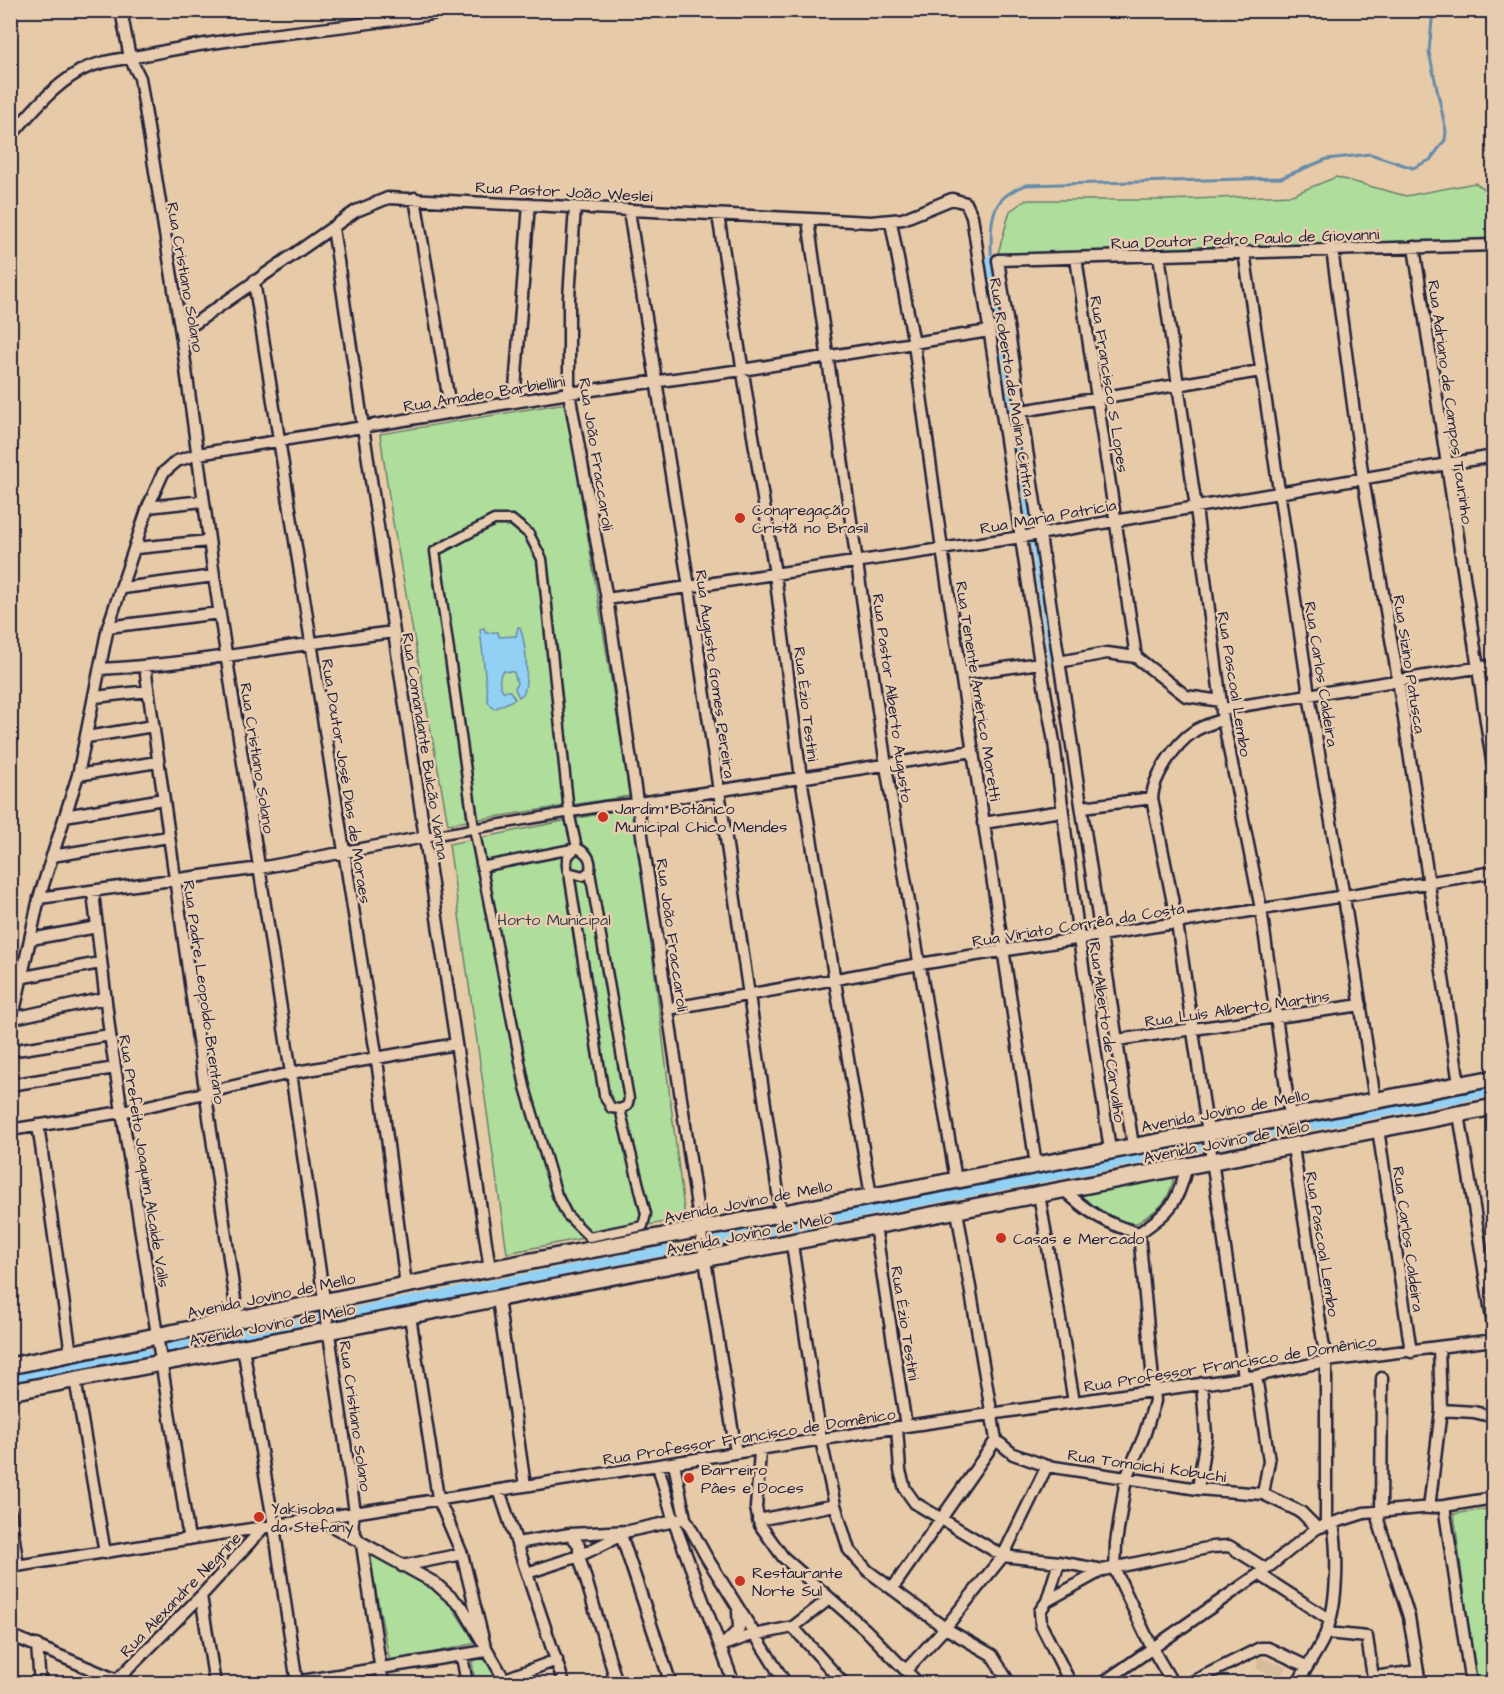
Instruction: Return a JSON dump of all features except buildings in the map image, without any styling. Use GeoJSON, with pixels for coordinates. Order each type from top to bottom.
{"type":"FeatureCollection","features":[{"type":"Feature","properties":{"kind":"main road","name":"Avenida Jovino de Mello"},"geometry":{"type":"LineString","coordinates":[[10,1366],[326,1306],[406,1285],[1494,1078]]}},
{"type":"Feature","properties":{"kind":"main road","name":"Avenida Jovino de Melo"},"geometry":{"type":"LineString","coordinates":[[10,1392],[792,1244],[1494,1107]]}},
{"type":"Feature","properties":{"kind":"street","name":"Rua Cristiano Solano"},"geometry":{"type":"LineString","coordinates":[[121,10],[130,58],[140,78],[181,333],[219,613],[228,657],[326,1306],[355,1512],[351,1523],[353,1533],[362,1545],[383,1683]]}},
{"type":"Feature","properties":{"kind":"street"},"geometry":{"type":"LineString","coordinates":[[10,137],[68,79],[82,70],[176,48],[411,19],[456,10]]}},
{"type":"Feature","properties":{"kind":"street","name":"Rua Pastor João Weslei"},"geometry":{"type":"LineString","coordinates":[[181,333],[371,203],[388,198],[808,220],[891,222],[952,199],[966,203],[972,216]]}},
{"type":"Feature","properties":{"kind":"street"},"geometry":{"type":"LineString","coordinates":[[415,198],[450,413]]}},
{"type":"Feature","properties":{"kind":"street"},"geometry":{"type":"LineString","coordinates":[[514,402],[529,204]]}},
{"type":"Feature","properties":{"kind":"street","name":"Rua João Fraccaroli"},"geometry":{"type":"LineString","coordinates":[[576,207],[569,298],[569,393],[607,599],[639,803],[700,1229],[736,1452]]}},
{"type":"Feature","properties":{"kind":"street","name":"Rua Augusto Gomes Pereira"},"geometry":{"type":"LineString","coordinates":[[629,211],[689,587],[782,1213]]}},
{"type":"Feature","properties":{"kind":"street","name":"Rua Ézio Testini"},"geometry":{"type":"LineString","coordinates":[[718,215],[775,574],[801,778],[871,1196]]}},
{"type":"Feature","properties":{"kind":"street","name":"Rua Roberto de Molina Cintra"},"geometry":{"type":"LineString","coordinates":[[972,216],[988,332],[1059,662],[1083,807]]}},
{"type":"Feature","properties":{"kind":"street","name":"Rua Pastor Alberto Augusto"},"geometry":{"type":"LineString","coordinates":[[808,220],[886,766],[956,1180]]}},
{"type":"Feature","properties":{"kind":"street","name":"Rua Tenente Américo Moretti"},"geometry":{"type":"LineString","coordinates":[[891,222],[914,344],[942,549],[1036,1165]]}},
{"type":"Feature","properties":{"kind":"street","name":"Rua Comandante Bulcão Vianna"},"geometry":{"type":"LineString","coordinates":[[333,228],[490,1269]]}},
{"type":"Feature","properties":{"kind":"street","name":"Rua Doutor Pedro Paulo de Giovanni"},"geometry":{"type":"LineString","coordinates":[[998,260],[1494,245]]}},
{"type":"Feature","properties":{"kind":"street","name":"Rua Adriano de Campos Tourinho"},"geometry":{"type":"LineString","coordinates":[[1414,248],[1444,463],[1494,774]]}},
{"type":"Feature","properties":{"kind":"street","name":"Rua Sizino Patusca"},"geometry":{"type":"LineString","coordinates":[[1332,249],[1363,479],[1398,679],[1459,1084]]}},
{"type":"Feature","properties":{"kind":"street","name":"Rua Carlos Caldeira"},"geometry":{"type":"LineString","coordinates":[[1244,252],[1309,695],[1344,897],[1375,1100]]}},
{"type":"Feature","properties":{"kind":"street","name":"Rua Pascoal Lembo"},"geometry":{"type":"LineString","coordinates":[[1159,255],[1196,508],[1222,710],[1261,909],[1278,1017],[1290,1116]]}},
{"type":"Feature","properties":{"kind":"street","name":"Rua Francisco S Lopes"},"geometry":{"type":"LineString","coordinates":[[1076,258],[1136,657]]}},
{"type":"Feature","properties":{"kind":"street","name":"Rua Roberto de Molina Cintra"},"geometry":{"type":"LineString","coordinates":[[998,260],[1022,411],[1040,663],[1054,742],[1062,811]]}},
{"type":"Feature","properties":{"kind":"street","name":"Rua Doutor José Dias de Moraes"},"geometry":{"type":"LineString","coordinates":[[255,281],[377,1060],[406,1285]]}},
{"type":"Feature","properties":{"kind":"street","name":"Rua Amadeo Barbiellini"},"geometry":{"type":"LineString","coordinates":[[148,507],[163,473],[177,461],[198,454],[569,393],[742,370],[988,332]]}},
{"type":"Feature","properties":{"kind":"street"},"geometry":{"type":"LineString","coordinates":[[1022,411],[1177,387],[1260,371]]}},
{"type":"Feature","properties":{"kind":"street","name":"Rua Maria Patrícia"},"geometry":{"type":"LineString","coordinates":[[607,599],[1031,535],[1494,456]]}},
{"type":"Feature","properties":{"kind":"street"},"geometry":{"type":"LineString","coordinates":[[10,1030],[24,977],[39,898],[78,775],[108,627],[123,588],[148,507],[203,501]]}},
{"type":"Feature","properties":{"kind":"street"},"geometry":{"type":"LineString","coordinates":[[577,848],[568,854],[566,863],[604,1095],[611,1108],[620,1109],[627,1106],[630,1099],[590,872],[592,864],[588,856],[577,848],[569,812],[542,559],[529,534],[512,520],[494,520],[435,551],[474,828],[525,1088],[557,1195],[567,1215],[589,1236],[643,1226],[645,1220],[646,1214],[620,1109]]}},
{"type":"Feature","properties":{"kind":"street"},"geometry":{"type":"LineString","coordinates":[[136,548],[209,541]]}},
{"type":"Feature","properties":{"kind":"street"},"geometry":{"type":"LineString","coordinates":[[123,588],[214,576]]}},
{"type":"Feature","properties":{"kind":"street"},"geometry":{"type":"LineString","coordinates":[[108,627],[219,613]]}},
{"type":"Feature","properties":{"kind":"street"},"geometry":{"type":"LineString","coordinates":[[100,669],[145,667],[228,657],[310,642],[393,632]]}},
{"type":"Feature","properties":{"kind":"street"},"geometry":{"type":"LineString","coordinates":[[1059,662],[1107,653],[1136,657],[1186,696],[1222,710]]}},
{"type":"Feature","properties":{"kind":"street"},"geometry":{"type":"LineString","coordinates":[[962,674],[1040,663]]}},
{"type":"Feature","properties":{"kind":"street"},"geometry":{"type":"LineString","coordinates":[[1244,1377],[1211,1162],[1210,1131],[1177,923],[1152,798],[1152,785],[1159,772],[1193,732],[1222,710],[1398,679],[1494,665]]}},
{"type":"Feature","properties":{"kind":"street","name":"Rua Padre Leopoldo Brentano"},"geometry":{"type":"LineString","coordinates":[[145,667],[238,1321]]}},
{"type":"Feature","properties":{"kind":"street"},"geometry":{"type":"LineString","coordinates":[[95,697],[148,691]]}},
{"type":"Feature","properties":{"kind":"street"},"geometry":{"type":"LineString","coordinates":[[87,737],[153,726]]}},
{"type":"Feature","properties":{"kind":"street"},"geometry":{"type":"LineString","coordinates":[[39,898],[93,893],[260,868],[569,812],[886,766],[973,751]]}},
{"type":"Feature","properties":{"kind":"street"},"geometry":{"type":"LineString","coordinates":[[78,775],[157,762]]}},
{"type":"Feature","properties":{"kind":"street"},"geometry":{"type":"LineString","coordinates":[[1083,807],[1152,798]]}},
{"type":"Feature","properties":{"kind":"street"},"geometry":{"type":"LineString","coordinates":[[65,816],[163,799]]}},
{"type":"Feature","properties":{"kind":"street","name":"Rua Alberto de Carvalho"},"geometry":{"type":"LineString","coordinates":[[1083,807],[1134,1146]]}},
{"type":"Feature","properties":{"kind":"street"},"geometry":{"type":"LineString","coordinates":[[983,823],[1062,811]]}},
{"type":"Feature","properties":{"kind":"street","name":"Rua Alberto de Carvalho"},"geometry":{"type":"LineString","coordinates":[[1062,811],[1110,1150]]}},
{"type":"Feature","properties":{"kind":"street"},"geometry":{"type":"LineString","coordinates":[[52,856],[168,837]]}},
{"type":"Feature","properties":{"kind":"street"},"geometry":{"type":"LineString","coordinates":[[481,867],[577,848]]}},
{"type":"Feature","properties":{"kind":"street"},"geometry":{"type":"LineString","coordinates":[[569,873],[583,876],[590,872]]}},
{"type":"Feature","properties":{"kind":"street","name":"Rua Viriato Corrêa da Costa"},"geometry":{"type":"LineString","coordinates":[[668,1009],[920,964],[1494,872]]}},
{"type":"Feature","properties":{"kind":"street","name":"Rua Prefeito Joaquim Alcaide Valls"},"geometry":{"type":"LineString","coordinates":[[93,893],[110,1035],[189,1539]]}},
{"type":"Feature","properties":{"kind":"street"},"geometry":{"type":"LineString","coordinates":[[31,939],[97,927]]}},
{"type":"Feature","properties":{"kind":"street"},"geometry":{"type":"LineString","coordinates":[[24,977],[100,963]]}},
{"type":"Feature","properties":{"kind":"street"},"geometry":{"type":"LineString","coordinates":[[14,1018],[105,999]]}},
{"type":"Feature","properties":{"kind":"street","name":"Rua Luís Alberto Martins"},"geometry":{"type":"LineString","coordinates":[[1117,1040],[1361,1005]]}},
{"type":"Feature","properties":{"kind":"street"},"geometry":{"type":"LineString","coordinates":[[10,1051],[110,1035]]}},
{"type":"Feature","properties":{"kind":"street"},"geometry":{"type":"LineString","coordinates":[[10,1130],[122,1112],[291,1073],[377,1060],[456,1044]]}},
{"type":"Feature","properties":{"kind":"street"},"geometry":{"type":"LineString","coordinates":[[10,1085],[115,1068]]}},
{"type":"Feature","properties":{"kind":"street"},"geometry":{"type":"LineString","coordinates":[[1459,1113],[1494,1331]]}},
{"type":"Feature","properties":{"kind":"street"},"geometry":{"type":"LineString","coordinates":[[38,1125],[71,1354]]}},
{"type":"Feature","properties":{"kind":"street","name":"Rua Carlos Caldeira"},"geometry":{"type":"LineString","coordinates":[[1378,1129],[1411,1352]]}},
{"type":"Feature","properties":{"kind":"street","name":"Rua Pascoal Lembo"},"geometry":{"type":"LineString","coordinates":[[1293,1147],[1326,1361],[1325,1526],[1336,1543],[1327,1633],[1298,1683]]}},
{"type":"Feature","properties":{"kind":"street"},"geometry":{"type":"LineString","coordinates":[[1139,1233],[1166,1213],[1179,1198],[1187,1166]]}},
{"type":"Feature","properties":{"kind":"street"},"geometry":{"type":"LineString","coordinates":[[1064,1190],[1098,1218],[1114,1226],[1139,1233]]}},
{"type":"Feature","properties":{"kind":"street"},"geometry":{"type":"LineString","coordinates":[[1039,1194],[1074,1402]]}},
{"type":"Feature","properties":{"kind":"street"},"geometry":{"type":"LineString","coordinates":[[892,1589],[996,1440],[957,1211]]}},
{"type":"Feature","properties":{"kind":"street","name":"Rua Ézio Testini"},"geometry":{"type":"LineString","coordinates":[[875,1226],[902,1427],[900,1471],[904,1489],[915,1503],[1003,1556]]}},
{"type":"Feature","properties":{"kind":"street"},"geometry":{"type":"LineString","coordinates":[[1139,1233],[1156,1389],[1151,1416],[1126,1478],[1116,1543],[1115,1570],[1152,1648],[1173,1683]]}},
{"type":"Feature","properties":{"kind":"street"},"geometry":{"type":"LineString","coordinates":[[792,1244],[821,1440],[835,1505],[849,1550],[868,1571],[945,1628],[992,1655],[1010,1683]]}},
{"type":"Feature","properties":{"kind":"street"},"geometry":{"type":"LineString","coordinates":[[498,1299],[525,1486]]}},
{"type":"Feature","properties":{"kind":"street"},"geometry":{"type":"LineString","coordinates":[[411,1316],[438,1498],[462,1554],[486,1651]]}},
{"type":"Feature","properties":{"kind":"street","name":"Rua Professor Francisco de Domênico"},"geometry":{"type":"LineString","coordinates":[[14,1567],[736,1452],[760,1451],[991,1413],[1256,1376],[1326,1361],[1494,1340]]}},
{"type":"Feature","properties":{"kind":"street"},"geometry":{"type":"LineString","coordinates":[[243,1348],[269,1527],[297,1682]]}},
{"type":"Feature","properties":{"kind":"street"},"geometry":{"type":"LineString","coordinates":[[1429,1508],[1441,1410],[1439,1348]]}},
{"type":"Feature","properties":{"kind":"street"},"geometry":{"type":"LineString","coordinates":[[1256,1376],[1269,1461],[1263,1494]]}},
{"type":"Feature","properties":{"kind":"street"},"geometry":{"type":"LineString","coordinates":[[1382,1378],[1381,1512],[1378,1520],[1386,1552],[1409,1617],[1420,1683]]}},
{"type":"Feature","properties":{"kind":"street"},"geometry":{"type":"LineString","coordinates":[[75,1379],[105,1553]]}},
{"type":"Feature","properties":{"kind":"street"},"geometry":{"type":"LineString","coordinates":[[1198,1489],[1206,1436],[1202,1383]]}},
{"type":"Feature","properties":{"kind":"street"},"geometry":{"type":"LineString","coordinates":[[1441,1410],[1474,1412],[1494,1417]]}},
{"type":"Feature","properties":{"kind":"street","name":"Rua Tomoichi Kobuchi"},"geometry":{"type":"LineString","coordinates":[[996,1440],[1013,1454],[1047,1466],[1198,1489],[1263,1494],[1325,1526]]}},
{"type":"Feature","properties":{"kind":"street"},"geometry":{"type":"LineString","coordinates":[[760,1451],[756,1479],[758,1520],[783,1557],[907,1669],[919,1683]]}},
{"type":"Feature","properties":{"kind":"street"},"geometry":{"type":"LineString","coordinates":[[674,1463],[680,1520],[786,1683]]}},
{"type":"Feature","properties":{"kind":"street"},"geometry":{"type":"LineString","coordinates":[[658,1466],[680,1520],[734,1683]]}},
{"type":"Feature","properties":{"kind":"street"},"geometry":{"type":"LineString","coordinates":[[907,1669],[945,1628],[1003,1556],[1047,1466]]}},
{"type":"Feature","properties":{"kind":"street"},"geometry":{"type":"LineString","coordinates":[[499,1490],[564,1683]]}},
{"type":"Feature","properties":{"kind":"street"},"geometry":{"type":"LineString","coordinates":[[1101,1683],[1325,1526],[1364,1513],[1429,1508],[1494,1498]]}},
{"type":"Feature","properties":{"kind":"street"},"geometry":{"type":"LineString","coordinates":[[758,1520],[835,1505]]}},
{"type":"Feature","properties":{"kind":"street"},"geometry":{"type":"LineString","coordinates":[[1444,1506],[1471,1683]]}},
{"type":"Feature","properties":{"kind":"street"},"geometry":{"type":"LineString","coordinates":[[10,1513],[14,1567]]}},
{"type":"Feature","properties":{"kind":"street"},"geometry":{"type":"LineString","coordinates":[[319,1519],[362,1545],[435,1583],[463,1608],[506,1682],[557,1660]]}},
{"type":"Feature","properties":{"kind":"street"},"geometry":{"type":"LineString","coordinates":[[517,1543],[570,1534],[624,1533],[680,1520]]}},
{"type":"Feature","properties":{"kind":"street","name":"Rua Alexandre Negrine"},"geometry":{"type":"LineString","coordinates":[[118,1682],[269,1527]]}},
{"type":"Feature","properties":{"kind":"street"},"geometry":{"type":"LineString","coordinates":[[527,1573],[579,1556],[624,1533]]}},
{"type":"Feature","properties":{"kind":"street"},"geometry":{"type":"LineString","coordinates":[[624,1533],[671,1683]]}},
{"type":"Feature","properties":{"kind":"street"},"geometry":{"type":"LineString","coordinates":[[570,1534],[579,1545],[579,1556],[617,1683]]}},
{"type":"Feature","properties":{"kind":"street"},"geometry":{"type":"LineString","coordinates":[[1003,1556],[1115,1570],[1212,1547],[1229,1546],[1330,1620]]}},
{"type":"Feature","properties":{"kind":"street"},"geometry":{"type":"LineString","coordinates":[[402,1566],[462,1554]]}},
{"type":"Feature","properties":{"kind":"street"},"geometry":{"type":"LineString","coordinates":[[1059,1562],[1047,1601],[1040,1611],[1041,1625],[1071,1683]]}},
{"type":"Feature","properties":{"kind":"street"},"geometry":{"type":"LineString","coordinates":[[1047,1601],[1103,1570]]}},
{"type":"Feature","properties":{"kind":"street"},"geometry":{"type":"LineString","coordinates":[[201,1596],[215,1683]]}},
{"type":"Feature","properties":{"kind":"street"},"geometry":{"type":"LineString","coordinates":[[722,1646],[754,1635],[793,1627],[829,1599]]}},
{"type":"Feature","properties":{"kind":"street"},"geometry":{"type":"LineString","coordinates":[[722,1646],[739,1629],[738,1609]]}},
{"type":"Feature","properties":{"kind":"street"},"geometry":{"type":"LineString","coordinates":[[793,1627],[844,1683]]}},
{"type":"Feature","properties":{"kind":"street"},"geometry":{"type":"LineString","coordinates":[[1327,1633],[1367,1637],[1373,1680],[1418,1671]]}},
{"type":"Feature","properties":{"kind":"street"},"geometry":{"type":"LineString","coordinates":[[10,1635],[118,1682]]}},
{"type":"Feature","properties":{"kind":"street"},"geometry":{"type":"LineString","coordinates":[[37,1645],[40,1683]]}},
{"type":"Feature","properties":{"kind":"street"},"geometry":{"type":"LineString","coordinates":[[1188,1683],[1260,1648],[1268,1648],[1306,1666]]}},
{"type":"Feature","properties":{"kind":"street"},"geometry":{"type":"LineString","coordinates":[[283,1683],[486,1651]]}},
{"type":"Feature","properties":{"kind":"street"},"geometry":{"type":"LineString","coordinates":[[462,1656],[467,1683]]}},
{"type":"Feature","properties":{"kind":"shaded area"},"geometry":{"type":"Polygon","coordinates":[[[1256,1656],[1286,1667],[1280,1678],[1256,1669],[1258,1664],[1256,1656]]]}},
{"type":"Feature","properties":{"kind":"green space"},"geometry":{"type":"Polygon","coordinates":[[[1336,177],[1406,196],[1475,183],[1493,194],[1493,245],[996,260],[1010,211],[1026,200],[1166,200],[1292,195],[1336,177]]]}},
{"type":"Feature","properties":{"kind":"green space"},"geometry":{"type":"Polygon","coordinates":[[[566,403],[630,796],[448,824],[392,517],[380,434],[566,403]]]}},
{"type":"Feature","properties":{"kind":"green space","name":"Horto Municipal"},"geometry":{"type":"Polygon","coordinates":[[[634,807],[685,1218],[507,1253],[449,844],[634,807]]]}},
{"type":"Feature","properties":{"kind":"green space"},"geometry":{"type":"Polygon","coordinates":[[[1174,1176],[1166,1199],[1152,1213],[1137,1223],[1115,1221],[1073,1193],[1174,1176]]]}},
{"type":"Feature","properties":{"kind":"green space"},"geometry":{"type":"Polygon","coordinates":[[[1493,1508],[1493,1683],[1476,1683],[1454,1514],[1493,1508]]]}},
{"type":"Feature","properties":{"kind":"green space"},"geometry":{"type":"Polygon","coordinates":[[[375,1555],[430,1586],[447,1599],[476,1643],[390,1662],[369,1557],[375,1555]]]}},
{"type":"Feature","properties":{"kind":"green space"},"geometry":{"type":"Polygon","coordinates":[[[485,1658],[499,1683],[475,1683],[472,1661],[485,1658]]]}},
{"type":"Feature","properties":{"kind":"water"},"geometry":{"type":"Polygon","coordinates":[[[518,627],[522,634],[526,660],[524,693],[519,697],[515,689],[517,683],[514,672],[503,671],[500,678],[502,689],[510,691],[515,699],[494,709],[488,702],[480,629],[484,628],[486,633],[498,632],[499,637],[516,636],[518,627]]]}},
{"type":"Feature","properties":{"kind":"waterway"},"geometry":{"type":"LineString","coordinates":[[991,259],[992,223],[998,205],[1004,197],[1026,185],[1281,178],[1327,159],[1370,154],[1413,168],[1430,160],[1445,140],[1446,131],[1429,52],[1433,10]]}},
{"type":"Feature","properties":{"kind":"waterway"},"geometry":{"type":"LineString","coordinates":[[991,259],[1032,526]]}},
{"type":"Feature","properties":{"kind":"waterway"},"geometry":{"type":"LineString","coordinates":[[1035,542],[1054,661]]}},
{"type":"Feature","properties":{"kind":"waterway"},"geometry":{"type":"LineString","coordinates":[[1221,1143],[1494,1091]]}},
{"type":"Feature","properties":{"kind":"waterway"},"geometry":{"type":"LineString","coordinates":[[711,1242],[1198,1148]]}},
{"type":"Feature","properties":{"kind":"waterway"},"geometry":{"type":"LineString","coordinates":[[170,1348],[674,1249]]}},
{"type":"Feature","properties":{"kind":"waterway"},"geometry":{"type":"LineString","coordinates":[[10,1380],[147,1353]]}},
{"type":"Feature","properties":{"kind":"place","name":"Congregação Cristã no Brasil"},"geometry":{"type":"Point","coordinates":[740,518]}},
{"type":"Feature","properties":{"kind":"place","name":"Jardim Botânico Municipal Chico Mendes"},"geometry":{"type":"Point","coordinates":[603,817]}},
{"type":"Feature","properties":{"kind":"place","name":"Casas e Mercado"},"geometry":{"type":"Point","coordinates":[1001,1238]}},
{"type":"Feature","properties":{"kind":"place","name":"Barreiro Pâes e Doces"},"geometry":{"type":"Point","coordinates":[689,1478]}},
{"type":"Feature","properties":{"kind":"place","name":"Yakisoba da Stefany"},"geometry":{"type":"Point","coordinates":[259,1517]}},
{"type":"Feature","properties":{"kind":"place","name":"Restaurante Norte Sul"},"geometry":{"type":"Point","coordinates":[740,1581]}}]}
